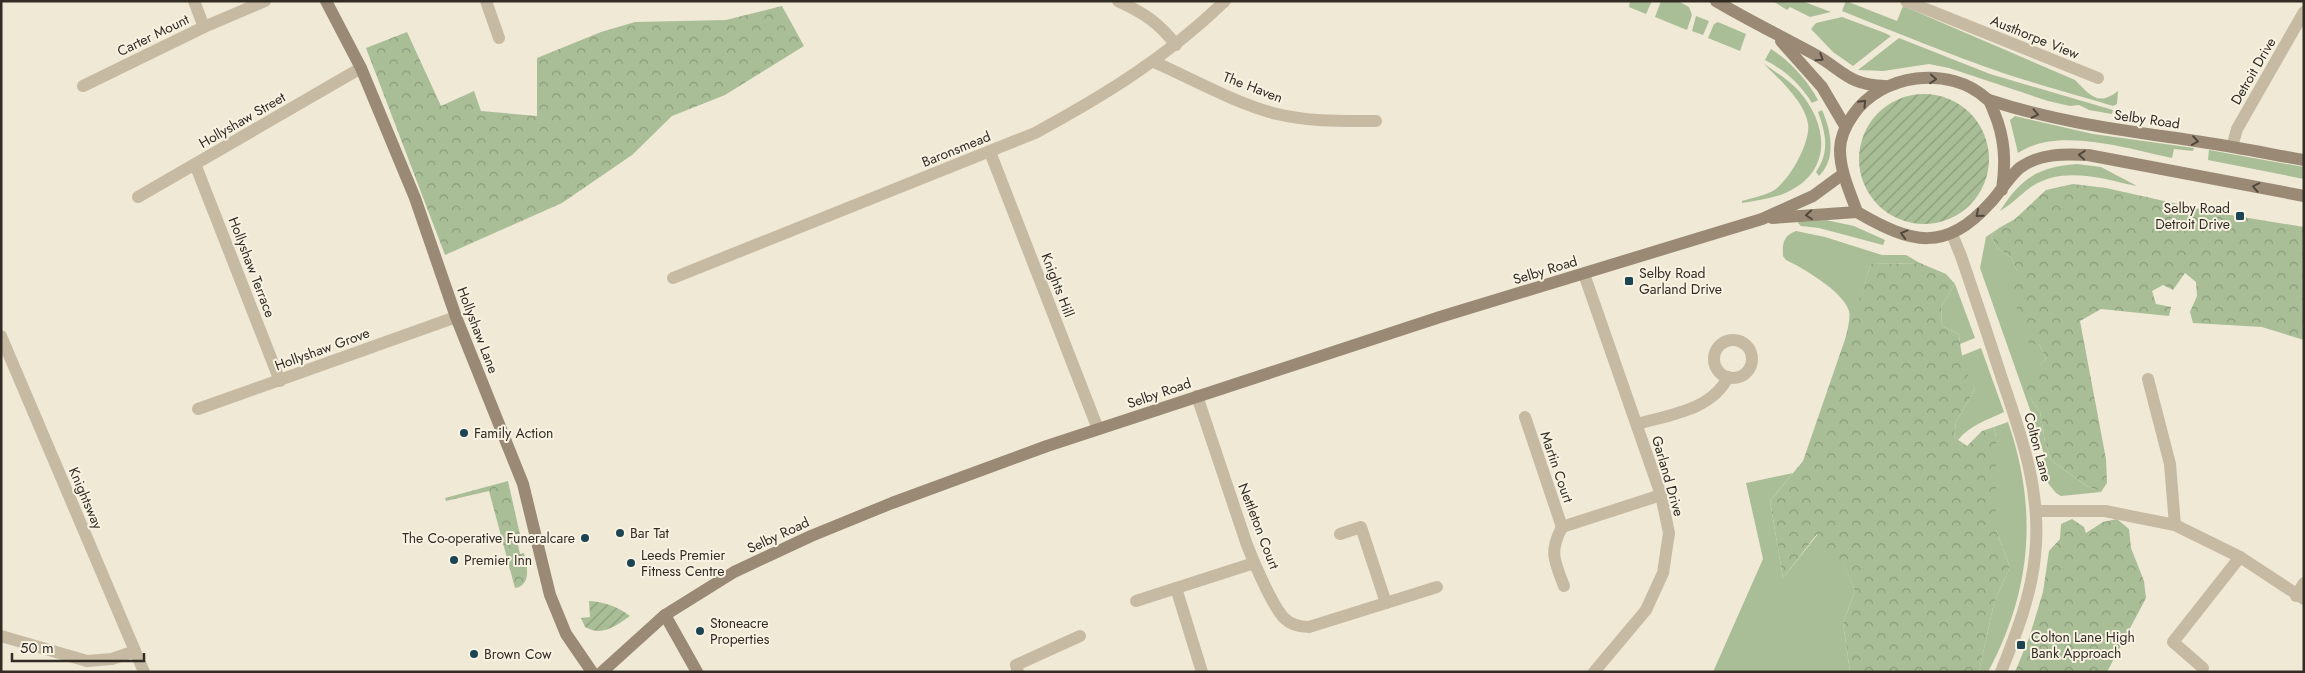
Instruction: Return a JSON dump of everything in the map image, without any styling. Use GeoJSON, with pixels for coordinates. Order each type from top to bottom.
{"type":"FeatureCollection","features":[{"type":"Feature","properties":{"kind":"main road","name":"Hollyshaw Lane"},"geometry":{"type":"LineString","coordinates":[[326,1],[362,68],[414,198],[456,317],[523,484],[550,595],[566,634],[592,672]]}},
{"type":"Feature","properties":{"kind":"main road"},"geometry":{"type":"LineString","coordinates":[[1716,1],[1776,36],[1814,54],[1853,81],[1867,85],[1885,86]]}},
{"type":"Feature","properties":{"kind":"main road"},"geometry":{"type":"LineString","coordinates":[[1776,36],[1822,87],[1845,126]]}},
{"type":"Feature","properties":{"kind":"main road"},"geometry":{"type":"LineString","coordinates":[[2002,190],[2006,165],[2002,130],[1989,100],[1958,83],[1932,77],[1909,79],[1885,86],[1862,102],[1845,126],[1840,149],[1843,174],[1857,212],[1898,234],[1926,240],[1952,234],[1981,213],[2002,190],[2020,167],[2044,157],[2064,154],[2088,155],[2304,196]]}},
{"type":"Feature","properties":{"kind":"main road","name":"Selby Road"},"geometry":{"type":"LineString","coordinates":[[1989,100],[2027,112],[2100,128],[2232,147],[2304,160]]}},
{"type":"Feature","properties":{"kind":"main road","name":"Selby Road"},"geometry":{"type":"LineString","coordinates":[[602,672],[665,615],[734,572],[811,536],[892,503],[1098,429],[1431,319],[1762,219],[1812,196],[1843,174]]}},
{"type":"Feature","properties":{"kind":"main road","name":"Selby Road"},"geometry":{"type":"LineString","coordinates":[[1762,219],[1857,212]]}},
{"type":"Feature","properties":{"kind":"main road"},"geometry":{"type":"LineString","coordinates":[[665,615],[697,672]]}},
{"type":"Feature","properties":{"kind":"street"},"geometry":{"type":"LineString","coordinates":[[194,1],[204,27]]}},
{"type":"Feature","properties":{"kind":"street","name":"Carter Mount"},"geometry":{"type":"LineString","coordinates":[[83,86],[204,27],[265,1]]}},
{"type":"Feature","properties":{"kind":"street"},"geometry":{"type":"LineString","coordinates":[[486,1],[499,38]]}},
{"type":"Feature","properties":{"kind":"street"},"geometry":{"type":"LineString","coordinates":[[1118,1],[1150,17],[1162,27],[1176,45]]}},
{"type":"Feature","properties":{"kind":"street","name":"Baronsmead"},"geometry":{"type":"LineString","coordinates":[[673,278],[990,152],[1035,132],[1077,110],[1154,62],[1226,1]]}},
{"type":"Feature","properties":{"kind":"street","name":"Austhorpe View"},"geometry":{"type":"LineString","coordinates":[[1906,1],[2098,78]]}},
{"type":"Feature","properties":{"kind":"street","name":"Detroit Drive"},"geometry":{"type":"LineString","coordinates":[[2232,147],[2238,129],[2304,12]]}},
{"type":"Feature","properties":{"kind":"street","name":"The Haven"},"geometry":{"type":"LineString","coordinates":[[1154,62],[1242,101],[1277,114],[1317,121],[1376,121]]}},
{"type":"Feature","properties":{"kind":"street","name":"Hollyshaw Street"},"geometry":{"type":"LineString","coordinates":[[138,197],[362,68]]}},
{"type":"Feature","properties":{"kind":"street","name":"Knights Hill"},"geometry":{"type":"LineString","coordinates":[[990,152],[1098,429]]}},
{"type":"Feature","properties":{"kind":"street","name":"Hollyshaw Terrace"},"geometry":{"type":"LineString","coordinates":[[196,164],[280,381]]}},
{"type":"Feature","properties":{"kind":"street","name":"Colton Lane"},"geometry":{"type":"LineString","coordinates":[[1952,234],[2023,441],[2034,486],[2036,512],[2035,556],[2032,579],[2020,623],[2001,672]]}},
{"type":"Feature","properties":{"kind":"street","name":"Garland Drive"},"geometry":{"type":"LineString","coordinates":[[1584,274],[1661,495],[1668,540],[1666,560],[1659,586],[1646,610],[1594,672]]}},
{"type":"Feature","properties":{"kind":"street","name":"Hollyshaw Grove"},"geometry":{"type":"LineString","coordinates":[[198,409],[456,317]]}},
{"type":"Feature","properties":{"kind":"street","name":"Knightsway"},"geometry":{"type":"LineString","coordinates":[[1,336],[144,672]]}},
{"type":"Feature","properties":{"kind":"street"},"geometry":{"type":"LineString","coordinates":[[1637,424],[1696,406],[1713,397],[1723,387],[1728,377]]}},
{"type":"Feature","properties":{"kind":"street"},"geometry":{"type":"LineString","coordinates":[[2148,379],[2170,464],[2175,525]]}},
{"type":"Feature","properties":{"kind":"street","name":"Nettleton Court"},"geometry":{"type":"LineString","coordinates":[[1197,396],[1254,563],[1284,618],[1300,627],[1318,625],[1437,587]]}},
{"type":"Feature","properties":{"kind":"street","name":"Martin Court"},"geometry":{"type":"LineString","coordinates":[[1525,417],[1562,527]]}},
{"type":"Feature","properties":{"kind":"street"},"geometry":{"type":"LineString","coordinates":[[1564,586],[1554,561],[1554,542],[1562,527],[1661,495]]}},
{"type":"Feature","properties":{"kind":"street"},"geometry":{"type":"LineString","coordinates":[[2036,512],[2105,511],[2175,525],[2240,557],[2300,597],[2304,583]]}},
{"type":"Feature","properties":{"kind":"street"},"geometry":{"type":"LineString","coordinates":[[1340,534],[1362,528],[1386,603]]}},
{"type":"Feature","properties":{"kind":"street"},"geometry":{"type":"LineString","coordinates":[[2203,668],[2173,642],[2240,557]]}},
{"type":"Feature","properties":{"kind":"street"},"geometry":{"type":"LineString","coordinates":[[1136,601],[1254,563]]}},
{"type":"Feature","properties":{"kind":"street"},"geometry":{"type":"LineString","coordinates":[[1176,588],[1202,672]]}},
{"type":"Feature","properties":{"kind":"street"},"geometry":{"type":"LineString","coordinates":[[1,636],[87,661],[112,659],[135,651]]}},
{"type":"Feature","properties":{"kind":"street"},"geometry":{"type":"LineString","coordinates":[[1018,672],[1016,665],[1080,636]]}},
{"type":"Feature","properties":{"kind":"green space"},"geometry":{"type":"Polygon","coordinates":[[[1630,1],[1652,1],[1646,14],[1629,7],[1630,1]]]}},
{"type":"Feature","properties":{"kind":"green space"},"geometry":{"type":"Polygon","coordinates":[[[1661,1],[1678,1],[1689,7],[1692,15],[1687,30],[1655,17],[1661,1]]]}},
{"type":"Feature","properties":{"kind":"green space"},"geometry":{"type":"Polygon","coordinates":[[[1773,1],[1802,1],[1831,12],[1810,17],[1790,7],[1787,10],[1773,1]]]}},
{"type":"Feature","properties":{"kind":"green space"},"geometry":{"type":"Polygon","coordinates":[[[1846,1],[1897,21],[1903,6],[2075,80],[2090,94],[2100,99],[2111,96],[2118,91],[2117,104],[2113,106],[2030,82],[1942,51],[1842,11],[1846,1]]]}},
{"type":"Feature","properties":{"kind":"green space"},"geometry":{"type":"Polygon","coordinates":[[[782,6],[804,46],[725,95],[672,116],[632,155],[562,203],[445,255],[366,48],[407,32],[441,106],[474,91],[481,111],[537,116],[537,58],[601,32],[635,22],[726,20],[782,6]]]}},
{"type":"Feature","properties":{"kind":"green space"},"geometry":{"type":"Polygon","coordinates":[[[1696,16],[1709,21],[1703,35],[1692,31],[1696,16]]]}},
{"type":"Feature","properties":{"kind":"green space"},"geometry":{"type":"Polygon","coordinates":[[[1842,17],[1891,36],[1853,66],[1833,52],[1811,29],[1816,23],[1842,17]]]}},
{"type":"Feature","properties":{"kind":"green space"},"geometry":{"type":"Polygon","coordinates":[[[1718,22],[1746,34],[1740,51],[1708,38],[1714,24],[1718,22]]]}},
{"type":"Feature","properties":{"kind":"green space"},"geometry":{"type":"Polygon","coordinates":[[[1899,38],[1990,74],[2113,110],[2112,114],[2089,110],[2079,105],[2070,106],[2048,101],[1949,68],[1929,64],[1883,71],[1858,70],[1899,38]]]}},
{"type":"Feature","properties":{"kind":"green space"},"geometry":{"type":"Polygon","coordinates":[[[1771,49],[1798,72],[1818,100],[1812,103],[1792,78],[1765,60],[1771,49]]]}},
{"type":"Feature","properties":{"kind":"green space"},"geometry":{"type":"Polygon","coordinates":[[[1763,63],[1795,87],[1809,105],[1816,119],[1821,148],[1818,162],[1811,175],[1799,185],[1778,196],[1742,203],[1742,201],[1764,195],[1778,188],[1797,162],[1808,132],[1808,124],[1802,107],[1783,83],[1763,63]]]}},
{"type":"Feature","properties":{"kind":"green space"},"geometry":{"type":"Polygon","coordinates":[[[1924,94],[1937,95],[1949,99],[1970,113],[1984,134],[1988,146],[1988,172],[1984,184],[1970,205],[1949,219],[1937,223],[1924,224],[1911,223],[1899,219],[1878,205],[1864,184],[1860,172],[1859,159],[1860,146],[1864,134],[1878,113],[1899,99],[1911,95],[1924,94]]]}},
{"type":"Feature","properties":{"kind":"green space"},"geometry":{"type":"Polygon","coordinates":[[[1822,110],[1828,126],[1831,144],[1825,169],[1819,176],[1816,172],[1825,150],[1825,135],[1818,112],[1822,110]]]}},
{"type":"Feature","properties":{"kind":"green space"},"geometry":{"type":"Polygon","coordinates":[[[2015,116],[2093,134],[2194,148],[2193,151],[2174,149],[2172,158],[2114,145],[2073,140],[2053,141],[2034,145],[2018,153],[2010,120],[2015,116]]]}},
{"type":"Feature","properties":{"kind":"green space"},"geometry":{"type":"Polygon","coordinates":[[[2209,150],[2304,167],[2304,179],[2208,160],[2209,150]]]}},
{"type":"Feature","properties":{"kind":"green space"},"geometry":{"type":"Polygon","coordinates":[[[2077,164],[2101,167],[2137,186],[2097,177],[2070,175],[2056,177],[2043,180],[2031,187],[2000,211],[2015,190],[2032,176],[2051,168],[2077,164]]]}},
{"type":"Feature","properties":{"kind":"green space"},"geometry":{"type":"Polygon","coordinates":[[[2073,184],[2106,188],[2218,213],[2304,227],[2304,340],[2262,327],[2193,323],[2190,312],[2197,296],[2196,282],[2185,273],[2173,290],[2163,285],[2152,291],[2156,304],[2171,307],[2169,316],[2101,309],[2080,321],[2106,459],[2107,483],[2101,492],[2087,486],[2051,460],[2045,442],[2040,411],[2032,401],[2025,384],[2046,358],[2039,344],[2029,344],[2015,302],[2012,282],[2017,271],[2011,257],[1997,248],[1991,236],[1999,228],[2015,219],[2046,190],[2073,184]]]}},
{"type":"Feature","properties":{"kind":"green space"},"geometry":{"type":"Polygon","coordinates":[[[1826,220],[1854,226],[1885,240],[1883,245],[1819,228],[1801,226],[1798,223],[1798,221],[1826,220]]]}},
{"type":"Feature","properties":{"kind":"green space"},"geometry":{"type":"Polygon","coordinates":[[[1999,228],[1991,236],[1997,248],[2011,257],[2017,271],[2030,344],[2039,344],[2046,358],[2026,384],[2032,401],[2040,411],[2045,442],[2051,460],[2087,486],[2101,492],[2061,496],[2048,483],[2043,451],[2034,421],[1980,268],[1986,237],[1999,228]]]}},
{"type":"Feature","properties":{"kind":"green space"},"geometry":{"type":"Polygon","coordinates":[[[1796,231],[1825,237],[1882,255],[1906,255],[1920,263],[1871,264],[1845,342],[1849,323],[1849,311],[1846,304],[1822,281],[1786,260],[1783,256],[1786,237],[1796,231]]]}},
{"type":"Feature","properties":{"kind":"green space"},"geometry":{"type":"Polygon","coordinates":[[[1920,263],[1946,274],[1955,284],[1941,307],[1942,326],[1959,334],[1964,363],[1975,389],[1956,422],[1954,437],[1967,446],[1982,431],[1994,427],[1996,437],[1996,530],[2010,567],[1994,603],[1979,672],[1850,672],[1843,623],[1855,591],[1842,561],[1828,565],[1817,534],[1783,578],[1770,501],[1803,461],[1871,264],[1920,263]]]}},
{"type":"Feature","properties":{"kind":"green space"},"geometry":{"type":"Polygon","coordinates":[[[1955,284],[1975,338],[1960,344],[1959,334],[1942,326],[1941,307],[1955,284]]]}},
{"type":"Feature","properties":{"kind":"green space"},"geometry":{"type":"Polygon","coordinates":[[[1981,348],[2004,412],[1973,427],[1958,440],[1954,437],[1956,422],[1975,389],[1966,374],[1961,356],[1981,348]]]}},
{"type":"Feature","properties":{"kind":"green space"},"geometry":{"type":"Polygon","coordinates":[[[2008,422],[2018,454],[2024,486],[2026,549],[2022,580],[2014,611],[2003,641],[1988,672],[1979,672],[1994,603],[2010,567],[1996,530],[1996,437],[1994,427],[2008,422]]]}},
{"type":"Feature","properties":{"kind":"green space"},"geometry":{"type":"Polygon","coordinates":[[[1793,473],[1770,501],[1783,578],[1818,534],[1842,560],[1855,591],[1843,623],[1850,672],[1713,672],[1763,559],[1746,483],[1793,473]]]}},
{"type":"Feature","properties":{"kind":"green space"},"geometry":{"type":"Polygon","coordinates":[[[508,481],[521,539],[517,540],[520,554],[524,553],[527,569],[524,583],[515,588],[489,491],[446,501],[445,498],[508,481]]]}},
{"type":"Feature","properties":{"kind":"green space"},"geometry":{"type":"Polygon","coordinates":[[[2072,519],[2084,527],[2086,533],[2103,522],[2117,519],[2129,529],[2131,548],[2144,581],[2146,598],[2107,672],[2015,672],[2029,638],[2043,592],[2049,551],[2060,539],[2061,524],[2072,519]]]}},
{"type":"Feature","properties":{"kind":"green space"},"geometry":{"type":"Polygon","coordinates":[[[589,601],[611,606],[630,616],[609,629],[603,631],[591,630],[585,627],[581,618],[590,617],[589,601]]]}},
{"type":"Feature","properties":{"kind":"place","name":"Selby Road Detroit Drive"},"geometry":{"type":"Point","coordinates":[2240,216]}},
{"type":"Feature","properties":{"kind":"place","name":"Selby Road Garland Drive"},"geometry":{"type":"Point","coordinates":[1629,281]}},
{"type":"Feature","properties":{"kind":"place","name":"Family Action"},"geometry":{"type":"Point","coordinates":[464,433]}},
{"type":"Feature","properties":{"kind":"place","name":"Bar Tat"},"geometry":{"type":"Point","coordinates":[620,533]}},
{"type":"Feature","properties":{"kind":"place","name":"The Co-operative Funeralcare"},"geometry":{"type":"Point","coordinates":[585,538]}},
{"type":"Feature","properties":{"kind":"place","name":"Premier Inn"},"geometry":{"type":"Point","coordinates":[454,560]}},
{"type":"Feature","properties":{"kind":"place","name":"Leeds Premier Fitness Centre"},"geometry":{"type":"Point","coordinates":[631,563]}},
{"type":"Feature","properties":{"kind":"place","name":"Stoneacre Properties"},"geometry":{"type":"Point","coordinates":[700,631]}},
{"type":"Feature","properties":{"kind":"place","name":"Colton Lane High Bank Approach"},"geometry":{"type":"Point","coordinates":[2021,645]}},
{"type":"Feature","properties":{"kind":"place","name":"Brown Cow"},"geometry":{"type":"Point","coordinates":[474,654]}}]}
